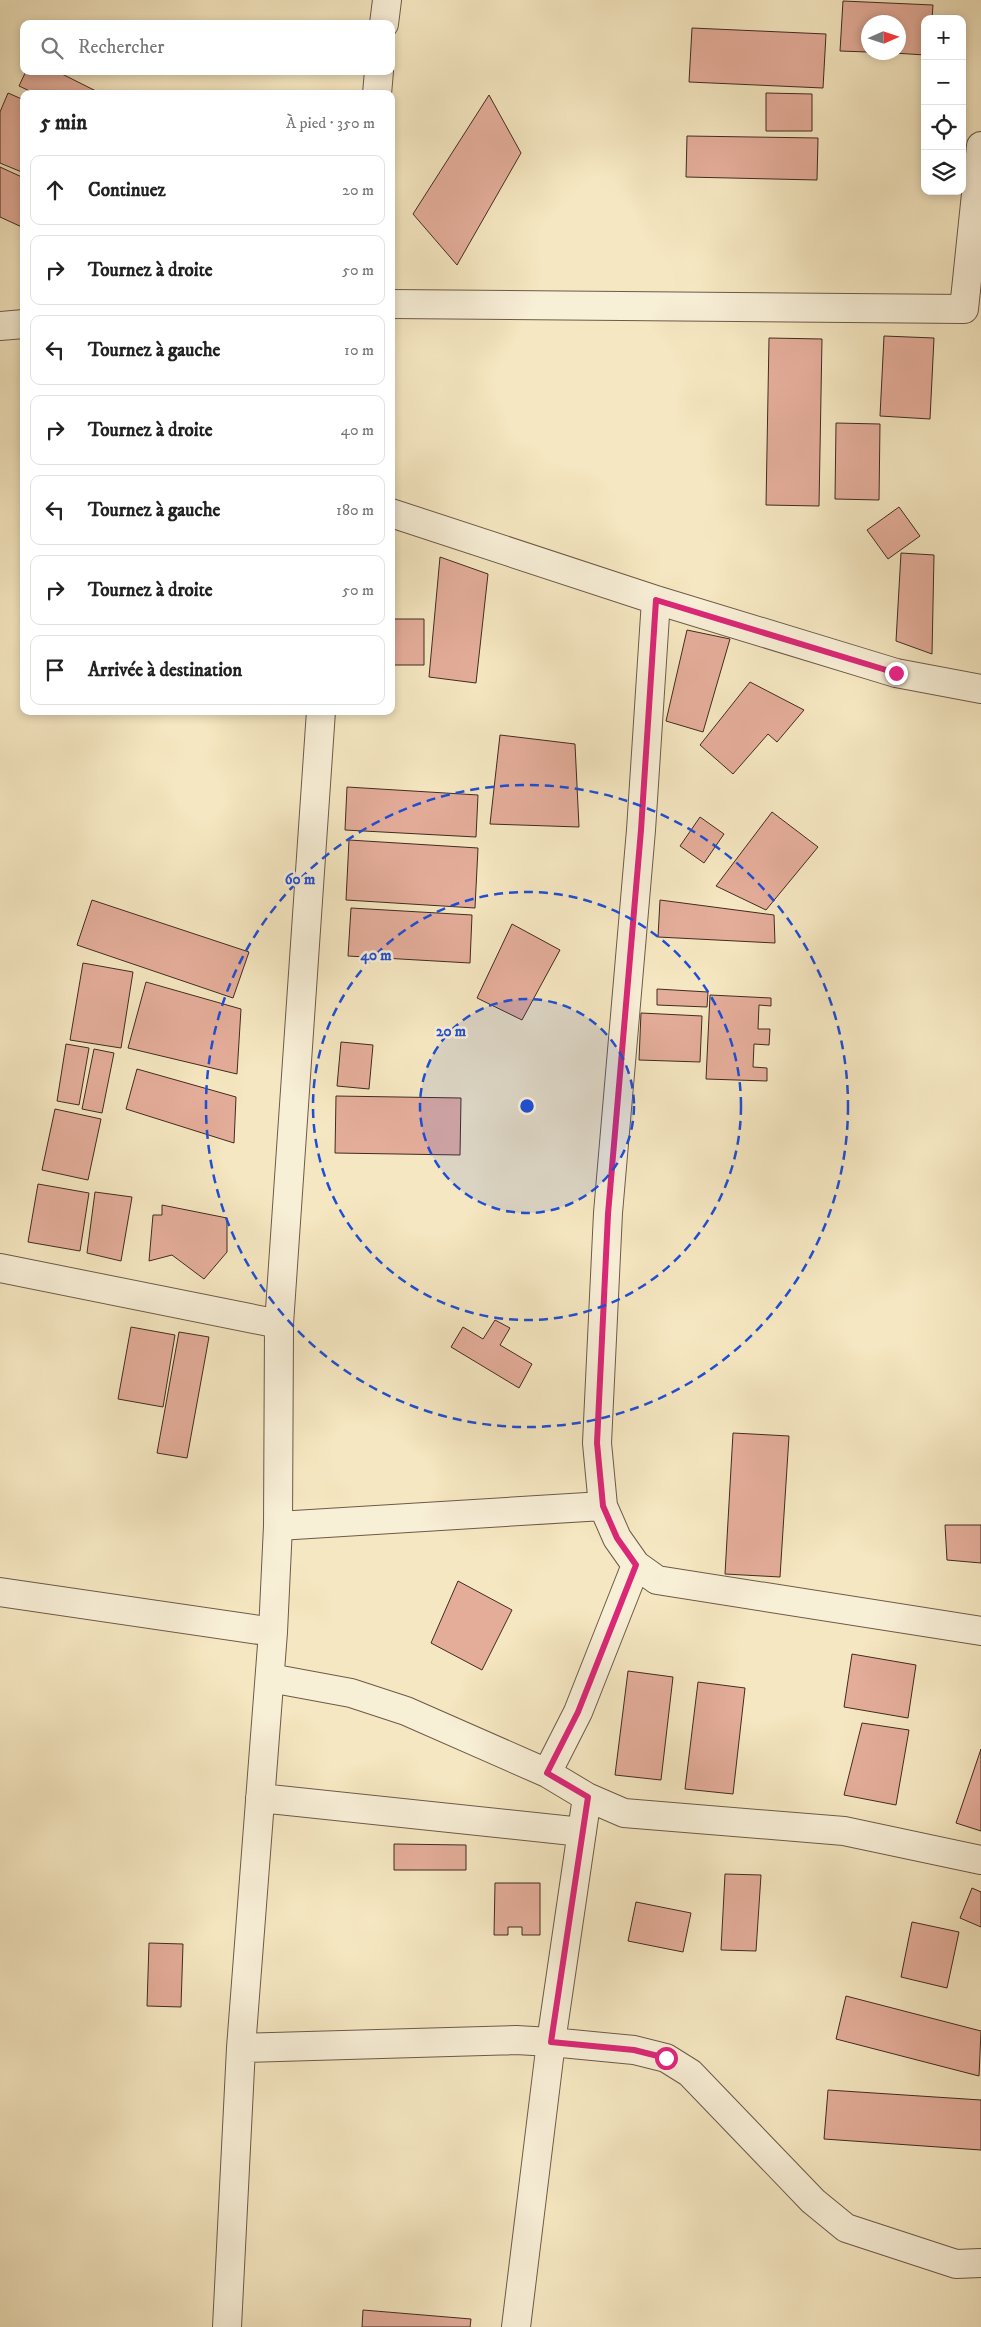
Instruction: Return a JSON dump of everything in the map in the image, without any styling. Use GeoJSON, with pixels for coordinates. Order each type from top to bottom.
{"type":"FeatureCollection","features":[{"type":"Feature","properties":{"kind":"street"},"geometry":{"type":"LineString","coordinates":[[384,20],[386,0]]}},
{"type":"Feature","properties":{"kind":"street"},"geometry":{"type":"LineString","coordinates":[[377,90],[379,75]]}},
{"type":"Feature","properties":{"kind":"street"},"geometry":{"type":"LineString","coordinates":[[395,304],[973,309],[981,146]]}},
{"type":"Feature","properties":{"kind":"street"},"geometry":{"type":"LineString","coordinates":[[0,326],[20,324]]}},
{"type":"Feature","properties":{"kind":"street"},"geometry":{"type":"LineString","coordinates":[[395,514],[656,600],[896,673],[981,689]]}},
{"type":"Feature","properties":{"kind":"street"},"geometry":{"type":"LineString","coordinates":[[656,600],[640,840],[608,1214],[597,1443],[603,1506],[617,1538],[636,1565],[657,1580],[981,1631]]}},
{"type":"Feature","properties":{"kind":"street"},"geometry":{"type":"LineString","coordinates":[[227,2327],[241,2048],[274,1632],[278,1526],[279,1324],[321,715]]}},
{"type":"Feature","properties":{"kind":"street"},"geometry":{"type":"LineString","coordinates":[[0,1268],[279,1324]]}},
{"type":"Feature","properties":{"kind":"street"},"geometry":{"type":"LineString","coordinates":[[278,1526],[603,1506]]}},
{"type":"Feature","properties":{"kind":"street"},"geometry":{"type":"LineString","coordinates":[[547,1773],[578,1712],[636,1565]]}},
{"type":"Feature","properties":{"kind":"street"},"geometry":{"type":"LineString","coordinates":[[0,1592],[274,1632]]}},
{"type":"Feature","properties":{"kind":"street"},"geometry":{"type":"LineString","coordinates":[[270,1678],[351,1693],[406,1711],[547,1773],[588,1797],[624,1812],[844,1831],[981,1860]]}},
{"type":"Feature","properties":{"kind":"street"},"geometry":{"type":"LineString","coordinates":[[516,2327],[551,2042],[588,1797]]}},
{"type":"Feature","properties":{"kind":"street"},"geometry":{"type":"LineString","coordinates":[[260,1798],[582,1832]]}},
{"type":"Feature","properties":{"kind":"street"},"geometry":{"type":"LineString","coordinates":[[241,2048],[516,2040],[634,2050],[666,2058],[690,2073],[813,2201],[846,2228],[956,2264],[981,2263]]}},
{"type":"Feature","properties":{"kind":"building"},"geometry":{"type":"Polygon","coordinates":[[[843,1],[933,5],[932,15],[921,15],[921,55],[906,54],[906,15],[861,15],[861,52],[840,51],[843,1]]]}},
{"type":"Feature","properties":{"kind":"building"},"geometry":{"type":"Polygon","coordinates":[[[692,28],[826,34],[823,88],[689,82],[692,28]]]}},
{"type":"Feature","properties":{"kind":"building"},"geometry":{"type":"Polygon","coordinates":[[[24,75],[64,75],[94,90],[28,90],[19,86],[24,75]]]}},
{"type":"Feature","properties":{"kind":"building"},"geometry":{"type":"Polygon","coordinates":[[[8,93],[20,98],[20,171],[0,163],[0,112],[8,93]]]}},
{"type":"Feature","properties":{"kind":"building"},"geometry":{"type":"Polygon","coordinates":[[[766,93],[812,94],[812,131],[766,131],[766,93]]]}},
{"type":"Feature","properties":{"kind":"building"},"geometry":{"type":"Polygon","coordinates":[[[489,95],[521,153],[457,265],[413,214],[489,95]]]}},
{"type":"Feature","properties":{"kind":"building"},"geometry":{"type":"Polygon","coordinates":[[[687,136],[818,138],[817,180],[686,177],[687,136]]]}},
{"type":"Feature","properties":{"kind":"building"},"geometry":{"type":"Polygon","coordinates":[[[0,167],[20,176],[20,226],[0,217],[0,167]]]}},
{"type":"Feature","properties":{"kind":"building"},"geometry":{"type":"Polygon","coordinates":[[[884,336],[934,338],[930,419],[880,416],[884,336]]]}},
{"type":"Feature","properties":{"kind":"building"},"geometry":{"type":"Polygon","coordinates":[[[769,338],[822,339],[819,506],[766,505],[769,338]]]}},
{"type":"Feature","properties":{"kind":"building"},"geometry":{"type":"Polygon","coordinates":[[[836,423],[880,424],[879,500],[835,499],[836,423]]]}},
{"type":"Feature","properties":{"kind":"building"},"geometry":{"type":"Polygon","coordinates":[[[899,507],[920,536],[888,559],[867,530],[899,507]]]}},
{"type":"Feature","properties":{"kind":"building"},"geometry":{"type":"Polygon","coordinates":[[[901,553],[934,555],[932,654],[896,641],[901,553]]]}},
{"type":"Feature","properties":{"kind":"building"},"geometry":{"type":"Polygon","coordinates":[[[440,557],[488,574],[476,683],[429,677],[440,557]]]}},
{"type":"Feature","properties":{"kind":"building"},"geometry":{"type":"Polygon","coordinates":[[[395,619],[424,619],[424,665],[395,665],[395,619]]]}},
{"type":"Feature","properties":{"kind":"building"},"geometry":{"type":"Polygon","coordinates":[[[687,630],[730,639],[703,732],[666,721],[687,630]]]}},
{"type":"Feature","properties":{"kind":"building"},"geometry":{"type":"Polygon","coordinates":[[[750,682],[804,710],[777,742],[768,734],[733,774],[700,745],[750,682]]]}},
{"type":"Feature","properties":{"kind":"building"},"geometry":{"type":"Polygon","coordinates":[[[500,735],[575,744],[579,827],[490,824],[500,735]]]}},
{"type":"Feature","properties":{"kind":"building"},"geometry":{"type":"Polygon","coordinates":[[[347,787],[478,795],[476,837],[345,830],[347,787]]]}},
{"type":"Feature","properties":{"kind":"building"},"geometry":{"type":"Polygon","coordinates":[[[772,812],[818,847],[766,910],[716,886],[772,812]]]}},
{"type":"Feature","properties":{"kind":"building"},"geometry":{"type":"Polygon","coordinates":[[[700,817],[724,834],[704,863],[680,846],[700,817]]]}},
{"type":"Feature","properties":{"kind":"building"},"geometry":{"type":"Polygon","coordinates":[[[349,840],[478,848],[475,908],[346,900],[349,840]]]}},
{"type":"Feature","properties":{"kind":"building"},"geometry":{"type":"Polygon","coordinates":[[[92,900],[249,952],[233,998],[77,945],[92,900]]]}},
{"type":"Feature","properties":{"kind":"building"},"geometry":{"type":"Polygon","coordinates":[[[660,900],[774,915],[775,943],[658,937],[660,900]]]}},
{"type":"Feature","properties":{"kind":"building"},"geometry":{"type":"Polygon","coordinates":[[[351,908],[472,915],[470,963],[348,956],[351,908]]]}},
{"type":"Feature","properties":{"kind":"building"},"geometry":{"type":"Polygon","coordinates":[[[512,924],[560,950],[522,1020],[477,998],[512,924]]]}},
{"type":"Feature","properties":{"kind":"building"},"geometry":{"type":"Polygon","coordinates":[[[83,963],[133,972],[121,1048],[70,1040],[83,963]]]}},
{"type":"Feature","properties":{"kind":"building"},"geometry":{"type":"Polygon","coordinates":[[[146,982],[241,1009],[237,1074],[128,1048],[146,982]]]}},
{"type":"Feature","properties":{"kind":"building"},"geometry":{"type":"Polygon","coordinates":[[[657,989],[708,992],[707,1007],[657,1005],[657,989]]]}},
{"type":"Feature","properties":{"kind":"building"},"geometry":{"type":"Polygon","coordinates":[[[710,995],[771,998],[771,1006],[759,1005],[758,1029],[770,1029],[769,1045],[754,1044],[753,1067],[767,1068],[767,1081],[706,1079],[710,995]]]}},
{"type":"Feature","properties":{"kind":"building"},"geometry":{"type":"Polygon","coordinates":[[[641,1013],[702,1016],[700,1062],[639,1060],[641,1013]]]}},
{"type":"Feature","properties":{"kind":"building"},"geometry":{"type":"Polygon","coordinates":[[[341,1042],[373,1045],[369,1089],[337,1086],[341,1042]]]}},
{"type":"Feature","properties":{"kind":"building"},"geometry":{"type":"Polygon","coordinates":[[[66,1044],[89,1048],[79,1105],[57,1101],[66,1044]]]}},
{"type":"Feature","properties":{"kind":"building"},"geometry":{"type":"Polygon","coordinates":[[[94,1049],[114,1053],[102,1113],[82,1109],[94,1049]]]}},
{"type":"Feature","properties":{"kind":"building"},"geometry":{"type":"Polygon","coordinates":[[[137,1069],[236,1097],[234,1143],[126,1109],[137,1069]]]}},
{"type":"Feature","properties":{"kind":"building"},"geometry":{"type":"Polygon","coordinates":[[[336,1096],[461,1098],[460,1155],[335,1153],[336,1096]]]}},
{"type":"Feature","properties":{"kind":"building"},"geometry":{"type":"Polygon","coordinates":[[[55,1109],[101,1119],[88,1180],[42,1170],[55,1109]]]}},
{"type":"Feature","properties":{"kind":"building"},"geometry":{"type":"Polygon","coordinates":[[[38,1184],[89,1193],[80,1251],[28,1242],[38,1184]]]}},
{"type":"Feature","properties":{"kind":"building"},"geometry":{"type":"Polygon","coordinates":[[[95,1192],[132,1197],[121,1261],[87,1253],[95,1192]]]}},
{"type":"Feature","properties":{"kind":"building"},"geometry":{"type":"Polygon","coordinates":[[[162,1205],[227,1218],[227,1252],[204,1279],[172,1255],[149,1261],[153,1215],[162,1215],[162,1205]]]}},
{"type":"Feature","properties":{"kind":"building"},"geometry":{"type":"Polygon","coordinates":[[[495,1320],[510,1328],[500,1345],[532,1364],[519,1388],[451,1347],[463,1327],[483,1339],[495,1320]]]}},
{"type":"Feature","properties":{"kind":"building"},"geometry":{"type":"Polygon","coordinates":[[[131,1327],[175,1335],[163,1407],[118,1399],[131,1327]]]}},
{"type":"Feature","properties":{"kind":"building"},"geometry":{"type":"Polygon","coordinates":[[[179,1332],[209,1337],[187,1458],[157,1453],[179,1332]]]}},
{"type":"Feature","properties":{"kind":"building"},"geometry":{"type":"Polygon","coordinates":[[[733,1433],[789,1436],[780,1577],[725,1574],[733,1433]]]}},
{"type":"Feature","properties":{"kind":"building"},"geometry":{"type":"Polygon","coordinates":[[[945,1525],[981,1525],[981,1563],[947,1560],[945,1525]]]}},
{"type":"Feature","properties":{"kind":"building"},"geometry":{"type":"Polygon","coordinates":[[[458,1581],[512,1610],[482,1670],[431,1643],[458,1581]]]}},
{"type":"Feature","properties":{"kind":"building"},"geometry":{"type":"Polygon","coordinates":[[[852,1654],[916,1665],[908,1718],[844,1707],[852,1654]]]}},
{"type":"Feature","properties":{"kind":"building"},"geometry":{"type":"Polygon","coordinates":[[[628,1671],[673,1677],[661,1780],[615,1775],[628,1671]]]}},
{"type":"Feature","properties":{"kind":"building"},"geometry":{"type":"Polygon","coordinates":[[[698,1682],[745,1688],[733,1794],[685,1789],[698,1682]]]}},
{"type":"Feature","properties":{"kind":"building"},"geometry":{"type":"Polygon","coordinates":[[[862,1723],[909,1730],[896,1805],[844,1795],[862,1723]]]}},
{"type":"Feature","properties":{"kind":"building"},"geometry":{"type":"Polygon","coordinates":[[[981,1749],[981,1831],[956,1823],[981,1749]]]}},
{"type":"Feature","properties":{"kind":"building"},"geometry":{"type":"Polygon","coordinates":[[[394,1844],[466,1845],[466,1870],[394,1870],[394,1844]]]}},
{"type":"Feature","properties":{"kind":"building"},"geometry":{"type":"Polygon","coordinates":[[[725,1874],[761,1875],[756,1951],[721,1950],[725,1874]]]}},
{"type":"Feature","properties":{"kind":"building"},"geometry":{"type":"Polygon","coordinates":[[[495,1883],[540,1883],[540,1935],[522,1935],[522,1927],[508,1927],[508,1935],[494,1935],[495,1883]]]}},
{"type":"Feature","properties":{"kind":"building"},"geometry":{"type":"Polygon","coordinates":[[[972,1888],[981,1892],[981,1927],[960,1918],[972,1888]]]}},
{"type":"Feature","properties":{"kind":"building"},"geometry":{"type":"Polygon","coordinates":[[[636,1902],[691,1913],[683,1952],[628,1941],[636,1902]]]}},
{"type":"Feature","properties":{"kind":"building"},"geometry":{"type":"Polygon","coordinates":[[[912,1922],[959,1932],[947,1988],[901,1977],[912,1922]]]}},
{"type":"Feature","properties":{"kind":"building"},"geometry":{"type":"Polygon","coordinates":[[[149,1943],[183,1944],[181,2007],[147,2006],[149,1943]]]}},
{"type":"Feature","properties":{"kind":"building"},"geometry":{"type":"Polygon","coordinates":[[[846,1996],[981,2031],[979,2076],[836,2039],[846,1996]]]}},
{"type":"Feature","properties":{"kind":"building"},"geometry":{"type":"Polygon","coordinates":[[[828,2090],[981,2100],[981,2150],[824,2139],[828,2090]]]}},
{"type":"Feature","properties":{"kind":"building"},"geometry":{"type":"Polygon","coordinates":[[[363,2310],[471,2319],[470,2327],[362,2327],[363,2310]]]}},
{"type":"Feature","properties":{"kind":"route"},"geometry":{"type":"LineString","coordinates":[[666,2058],[634,2050],[551,2042],[588,1797],[547,1773],[578,1712],[613,1619],[636,1565],[617,1538],[603,1506],[597,1443],[608,1214],[641,830],[656,600],[896,673]]}}]}
